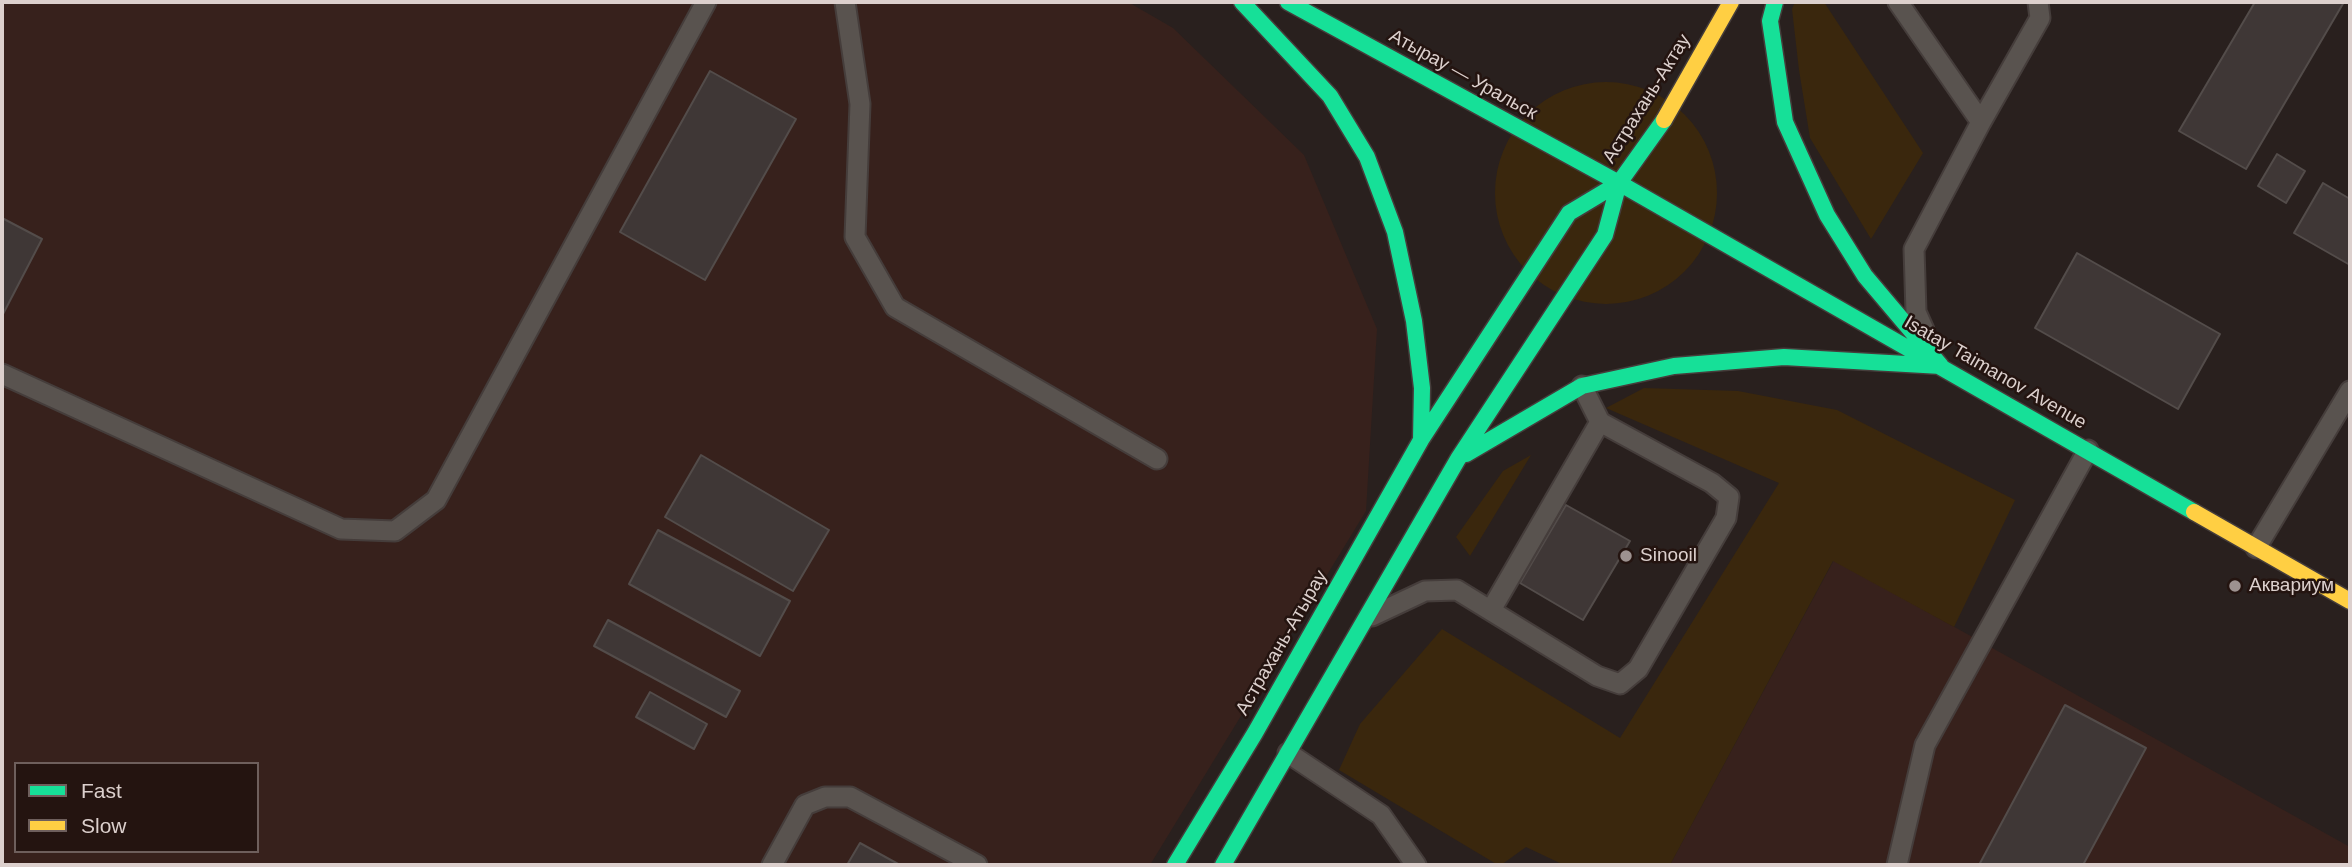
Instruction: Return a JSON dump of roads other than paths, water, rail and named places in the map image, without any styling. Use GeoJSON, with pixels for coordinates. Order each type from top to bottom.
{"type":"FeatureCollection","features":[{"type":"Feature","properties":{"kind":"main road"},"geometry":{"type":"LineString","coordinates":[[1242,2],[1330,96],[1367,157],[1395,232],[1414,321],[1422,388],[1421,440]]}},
{"type":"Feature","properties":{"kind":"main road","name":"Атырау — Уральск"},"geometry":{"type":"LineString","coordinates":[[1288,2],[1578,163],[1619,183]]}},
{"type":"Feature","properties":{"kind":"main road","name":"Астрахань-Актау"},"geometry":{"type":"LineString","coordinates":[[1619,183],[1660,126],[1731,2]]}},
{"type":"Feature","properties":{"kind":"main road"},"geometry":{"type":"LineString","coordinates":[[1775,2],[1770,21],[1785,122],[1827,215],[1865,276],[1941,366]]}},
{"type":"Feature","properties":{"kind":"main road"},"geometry":{"type":"LineString","coordinates":[[1223,865],[1458,459],[1605,234],[1619,183]]}},
{"type":"Feature","properties":{"kind":"main road","name":"Астрахань-Атырау"},"geometry":{"type":"LineString","coordinates":[[1175,865],[1255,733],[1421,440],[1569,213],[1619,183]]}},
{"type":"Feature","properties":{"kind":"main road","name":"Isatay Taimanov Avenue"},"geometry":{"type":"LineString","coordinates":[[1619,183],[2350,601]]}},
{"type":"Feature","properties":{"kind":"main road"},"geometry":{"type":"LineString","coordinates":[[1458,459],[1582,386],[1674,366],[1784,357],[1941,366]]}},
{"type":"Feature","properties":{"kind":"lane"},"geometry":{"type":"LineString","coordinates":[[2,374],[341,530],[395,531],[436,500],[706,2]]}},
{"type":"Feature","properties":{"kind":"lane"},"geometry":{"type":"LineString","coordinates":[[845,2],[860,104],[855,237],[895,307],[1157,459]]}},
{"type":"Feature","properties":{"kind":"lane"},"geometry":{"type":"LineString","coordinates":[[1898,2],[1981,122]]}},
{"type":"Feature","properties":{"kind":"lane"},"geometry":{"type":"LineString","coordinates":[[1941,366],[1916,312],[1913,248],[2040,18],[2038,2]]}},
{"type":"Feature","properties":{"kind":"lane"},"geometry":{"type":"LineString","coordinates":[[1364,620],[1425,591],[1457,590],[1597,676],[1619,684],[1638,669],[1726,518],[1729,497],[1712,483],[1600,422],[1582,386]]}},
{"type":"Feature","properties":{"kind":"lane"},"geometry":{"type":"LineString","coordinates":[[2256,548],[2350,391]]}},
{"type":"Feature","properties":{"kind":"lane"},"geometry":{"type":"LineString","coordinates":[[1491,610],[1600,422]]}},
{"type":"Feature","properties":{"kind":"lane"},"geometry":{"type":"LineString","coordinates":[[1897,865],[1925,745],[2088,450]]}},
{"type":"Feature","properties":{"kind":"lane"},"geometry":{"type":"LineString","coordinates":[[1288,753],[1381,815],[1416,865]]}},
{"type":"Feature","properties":{"kind":"lane"},"geometry":{"type":"LineString","coordinates":[[772,865],[805,805],[825,797],[849,797],[977,865]]}},
{"type":"Feature","properties":{"kind":"place","name":"Sinooil"},"geometry":{"type":"Point","coordinates":[1626,556]}},
{"type":"Feature","properties":{"kind":"place","name":"Аквариум"},"geometry":{"type":"Point","coordinates":[2235,586]}}]}
